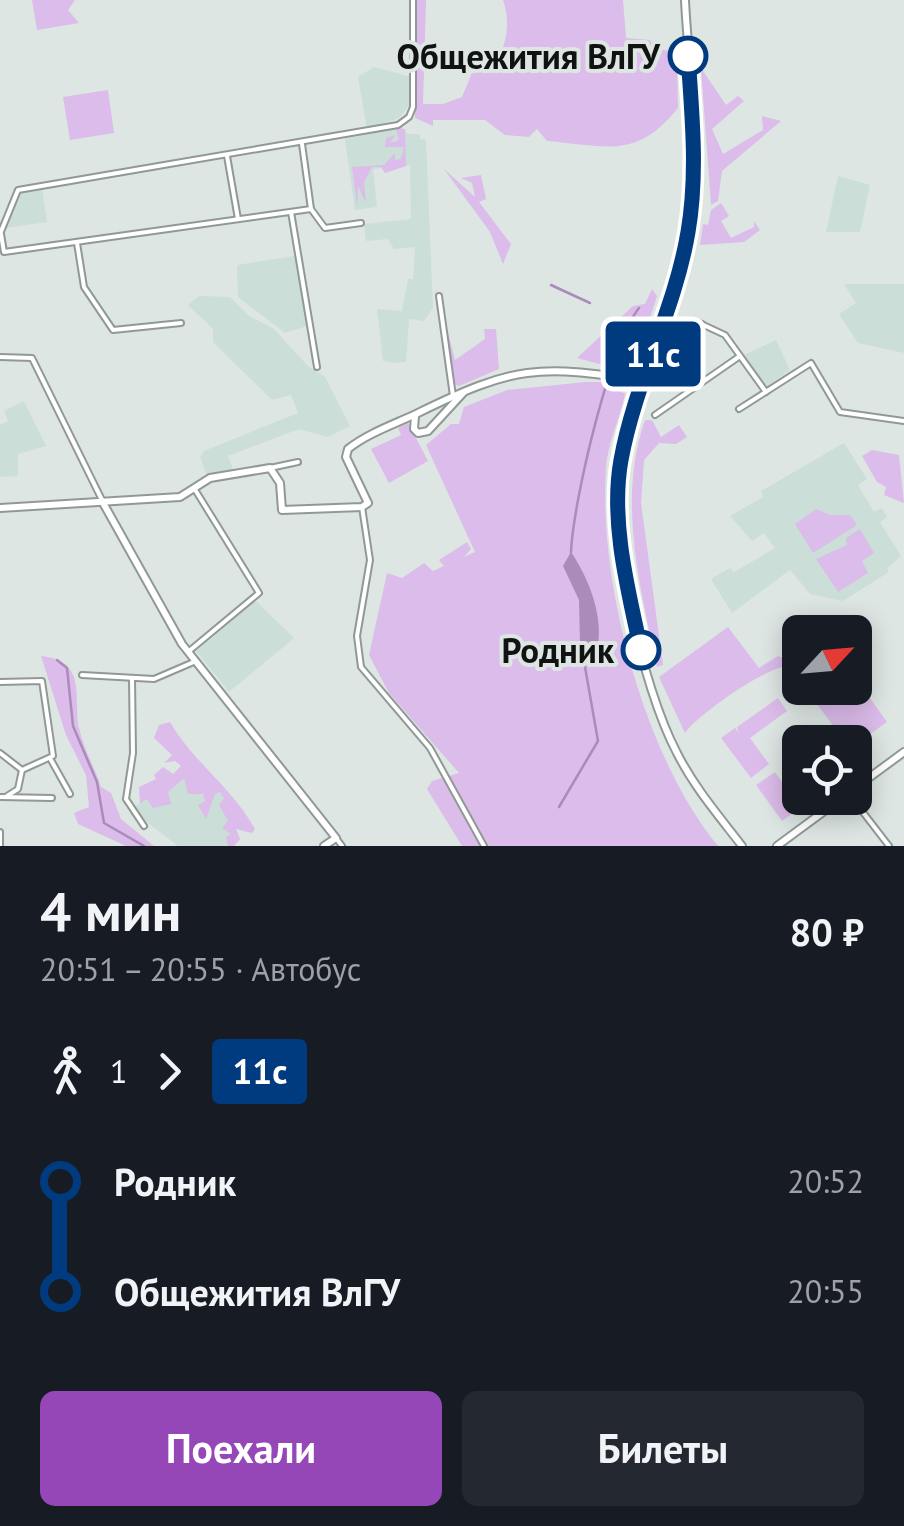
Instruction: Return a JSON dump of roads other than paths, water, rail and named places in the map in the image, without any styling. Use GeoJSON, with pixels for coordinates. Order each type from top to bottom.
{"type":"FeatureCollection","features":[{"type":"Feature","properties":{"kind":"street"},"geometry":{"type":"LineString","coordinates":[[311,209],[4,252],[1,234],[18,190],[302,144],[381,129],[406,120],[414,90],[414,0]]}},
{"type":"Feature","properties":{"kind":"street"},"geometry":{"type":"LineString","coordinates":[[685,0],[693,199],[683,258],[639,380],[621,461],[620,531],[650,688],[674,750],[742,846]]}},
{"type":"Feature","properties":{"kind":"street"},"geometry":{"type":"LineString","coordinates":[[302,144],[311,209],[326,228],[361,222]]}},
{"type":"Feature","properties":{"kind":"street"},"geometry":{"type":"LineString","coordinates":[[227,156],[238,219]]}},
{"type":"Feature","properties":{"kind":"street"},"geometry":{"type":"LineString","coordinates":[[291,212],[317,367]]}},
{"type":"Feature","properties":{"kind":"street"},"geometry":{"type":"LineString","coordinates":[[77,243],[84,287],[114,330],[180,323]]}},
{"type":"Feature","properties":{"kind":"street"},"geometry":{"type":"LineString","coordinates":[[415,414],[414,429],[423,434],[454,398],[438,296]]}},
{"type":"Feature","properties":{"kind":"street"},"geometry":{"type":"LineString","coordinates":[[695,321],[725,335],[766,392]]}},
{"type":"Feature","properties":{"kind":"street"},"geometry":{"type":"LineString","coordinates":[[680,340],[702,324]]}},
{"type":"Feature","properties":{"kind":"street"},"geometry":{"type":"LineString","coordinates":[[654,415],[740,356]]}},
{"type":"Feature","properties":{"kind":"street"},"geometry":{"type":"LineString","coordinates":[[0,357],[32,358],[102,501],[188,652],[342,846]]}},
{"type":"Feature","properties":{"kind":"street"},"geometry":{"type":"LineString","coordinates":[[739,408],[811,364],[840,412],[904,421]]}},
{"type":"Feature","properties":{"kind":"street"},"geometry":{"type":"LineString","coordinates":[[484,846],[430,748],[361,667],[357,636],[370,560],[365,505],[346,456],[348,449],[474,386],[525,370],[585,372],[639,380]]}},
{"type":"Feature","properties":{"kind":"street"},"geometry":{"type":"LineString","coordinates":[[0,508],[180,497],[210,478],[298,462]]}},
{"type":"Feature","properties":{"kind":"street"},"geometry":{"type":"LineString","coordinates":[[270,468],[280,483],[282,510],[365,505]]}},
{"type":"Feature","properties":{"kind":"street"},"geometry":{"type":"LineString","coordinates":[[188,652],[258,593],[194,488]]}},
{"type":"Feature","properties":{"kind":"street"},"geometry":{"type":"LineString","coordinates":[[82,675],[154,679],[196,661]]}},
{"type":"Feature","properties":{"kind":"street"},"geometry":{"type":"LineString","coordinates":[[132,679],[133,753],[126,799],[144,826]]}},
{"type":"Feature","properties":{"kind":"street"},"geometry":{"type":"LineString","coordinates":[[0,682],[42,681],[48,700],[51,760],[70,794]]}},
{"type":"Feature","properties":{"kind":"street"},"geometry":{"type":"LineString","coordinates":[[872,776],[904,752]]}},
{"type":"Feature","properties":{"kind":"street"},"geometry":{"type":"LineString","coordinates":[[0,753],[22,770]]}},
{"type":"Feature","properties":{"kind":"street"},"geometry":{"type":"LineString","coordinates":[[22,770],[51,760]]}},
{"type":"Feature","properties":{"kind":"street"},"geometry":{"type":"LineString","coordinates":[[3,796],[18,789],[22,770]]}},
{"type":"Feature","properties":{"kind":"street"},"geometry":{"type":"LineString","coordinates":[[3,796],[52,798]]}},
{"type":"Feature","properties":{"kind":"street"},"geometry":{"type":"LineString","coordinates":[[778,846],[819,815]]}},
{"type":"Feature","properties":{"kind":"street"},"geometry":{"type":"LineString","coordinates":[[865,815],[888,846]]}},
{"type":"Feature","properties":{"kind":"street"},"geometry":{"type":"LineString","coordinates":[[0,832],[0,846]]}},
{"type":"Feature","properties":{"kind":"street"},"geometry":{"type":"LineString","coordinates":[[324,846],[336,838]]}},
{"type":"Feature","properties":{"kind":"waterway"},"geometry":{"type":"LineString","coordinates":[[551,285],[590,303]]}},
{"type":"Feature","properties":{"kind":"waterway"},"geometry":{"type":"LineString","coordinates":[[571,552],[578,498],[605,388],[639,308]]}},
{"type":"Feature","properties":{"kind":"waterway"},"geometry":{"type":"LineString","coordinates":[[559,807],[598,741],[585,667],[586,648]]}},
{"type":"Feature","properties":{"kind":"waterway"},"geometry":{"type":"LineString","coordinates":[[57,660],[67,668],[73,726],[97,782],[104,823],[144,846]]}},
{"type":"Feature","properties":{"kind":"place","name":"Общежития ВлГУ"},"geometry":{"type":"Point","coordinates":[688,56]}},
{"type":"Feature","properties":{"kind":"place","name":"Родник"},"geometry":{"type":"Point","coordinates":[641,650]}}]}
